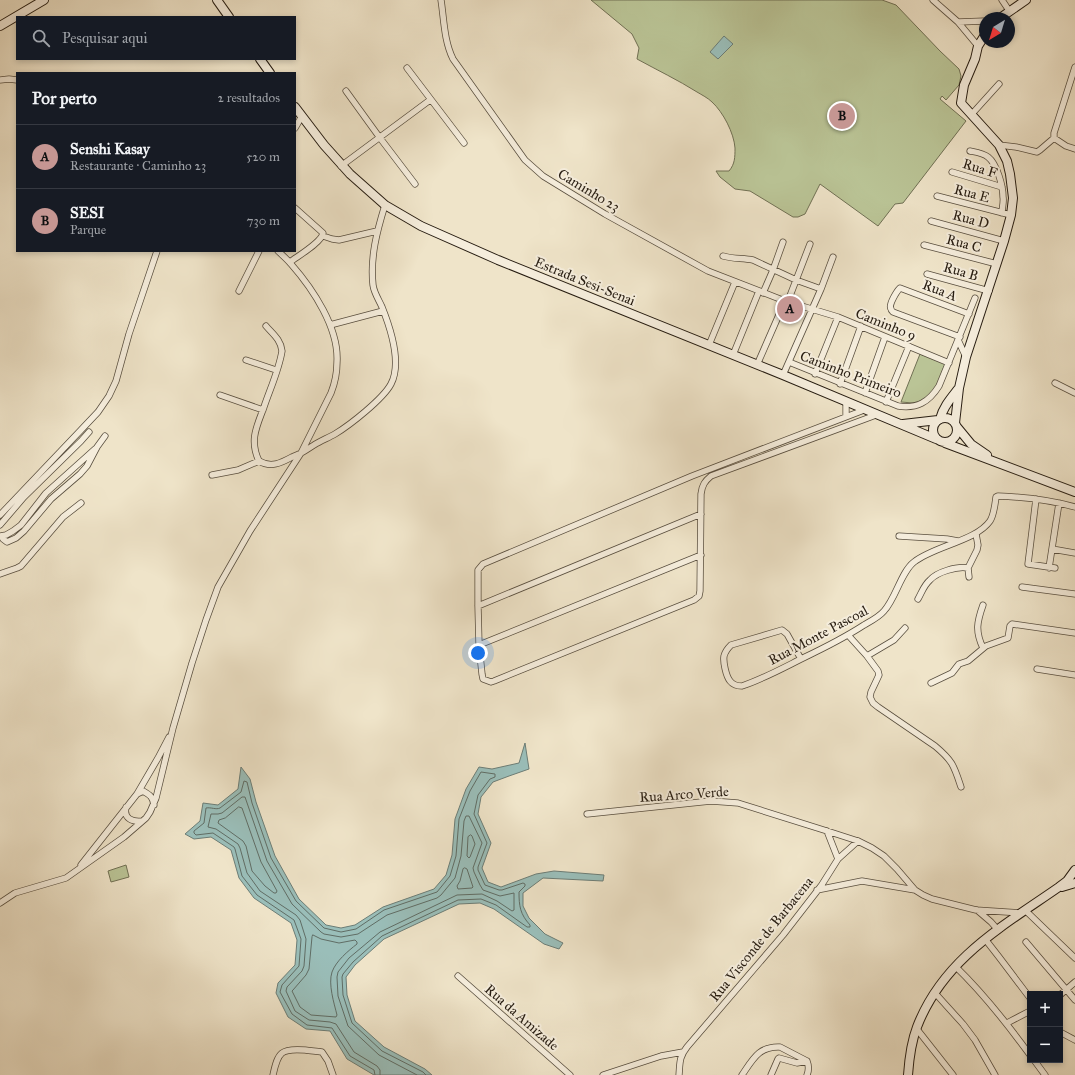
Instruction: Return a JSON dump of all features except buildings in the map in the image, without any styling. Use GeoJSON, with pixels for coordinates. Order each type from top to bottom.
{"type":"FeatureCollection","features":[{"type":"Feature","properties":{"kind":"street"},"geometry":{"type":"LineString","coordinates":[[17,16],[44,0]]}},
{"type":"Feature","properties":{"kind":"street"},"geometry":{"type":"LineString","coordinates":[[217,0],[228,16]]}},
{"type":"Feature","properties":{"kind":"street","name":"Caminho 23"},"geometry":{"type":"LineString","coordinates":[[441,0],[446,36],[453,59],[525,160],[543,176],[605,214],[701,267],[761,292],[813,309]]}},
{"type":"Feature","properties":{"kind":"street"},"geometry":{"type":"LineString","coordinates":[[933,0],[958,22],[978,46],[975,59],[964,85],[961,103],[999,145],[1007,161],[1013,198],[1011,215],[1004,241],[966,358],[959,388],[956,425],[957,431],[955,438],[945,443]]}},
{"type":"Feature","properties":{"kind":"street"},"geometry":{"type":"LineString","coordinates":[[1002,0],[1010,12],[1026,0]]}},
{"type":"Feature","properties":{"kind":"street"},"geometry":{"type":"LineString","coordinates":[[0,26],[16,17]]}},
{"type":"Feature","properties":{"kind":"street"},"geometry":{"type":"LineString","coordinates":[[958,22],[979,21]]}},
{"type":"Feature","properties":{"kind":"street"},"geometry":{"type":"LineString","coordinates":[[261,60],[269,72]]}},
{"type":"Feature","properties":{"kind":"street"},"geometry":{"type":"LineString","coordinates":[[999,145],[1037,152],[1054,138],[1054,133],[1075,67]]}},
{"type":"Feature","properties":{"kind":"street"},"geometry":{"type":"LineString","coordinates":[[406,68],[464,143]]}},
{"type":"Feature","properties":{"kind":"street"},"geometry":{"type":"LineString","coordinates":[[0,80],[16,80]]}},
{"type":"Feature","properties":{"kind":"street"},"geometry":{"type":"LineString","coordinates":[[971,115],[999,84]]}},
{"type":"Feature","properties":{"kind":"street"},"geometry":{"type":"LineString","coordinates":[[346,92],[416,184]]}},
{"type":"Feature","properties":{"kind":"street"},"geometry":{"type":"LineString","coordinates":[[342,166],[430,100]]}},
{"type":"Feature","properties":{"kind":"street","name":"Estrada Sesi-Senai"},"geometry":{"type":"LineString","coordinates":[[296,108],[342,166],[360,183],[385,205],[421,226],[936,439]]}},
{"type":"Feature","properties":{"kind":"street"},"geometry":{"type":"LineString","coordinates":[[296,126],[302,116]]}},
{"type":"Feature","properties":{"kind":"street"},"geometry":{"type":"LineString","coordinates":[[1054,138],[1066,146],[1075,149]]}},
{"type":"Feature","properties":{"kind":"street","name":"Rua E"},"geometry":{"type":"LineString","coordinates":[[970,151],[985,155],[991,160],[996,169],[1002,187],[1002,213]]}},
{"type":"Feature","properties":{"kind":"street","name":"Rua F"},"geometry":{"type":"LineString","coordinates":[[952,172],[1002,187]]}},
{"type":"Feature","properties":{"kind":"street","name":"Rua E"},"geometry":{"type":"LineString","coordinates":[[937,196],[1011,215]]}},
{"type":"Feature","properties":{"kind":"street"},"geometry":{"type":"LineString","coordinates":[[212,475],[238,470],[259,461],[275,465],[301,453],[347,426],[380,398],[391,383],[395,369],[395,354],[391,335],[383,311],[374,292],[372,272],[373,252],[377,231],[385,205]]}},
{"type":"Feature","properties":{"kind":"street"},"geometry":{"type":"LineString","coordinates":[[296,209],[321,230],[323,236]]}},
{"type":"Feature","properties":{"kind":"street","name":"Rua D"},"geometry":{"type":"LineString","coordinates":[[931,221],[1004,241]]}},
{"type":"Feature","properties":{"kind":"street"},"geometry":{"type":"LineString","coordinates":[[323,236],[339,240],[377,231]]}},
{"type":"Feature","properties":{"kind":"street"},"geometry":{"type":"LineString","coordinates":[[290,262],[319,241],[323,236]]}},
{"type":"Feature","properties":{"kind":"street"},"geometry":{"type":"LineString","coordinates":[[733,356],[761,292],[773,270],[783,242]]}},
{"type":"Feature","properties":{"kind":"street"},"geometry":{"type":"LineString","coordinates":[[757,365],[787,301],[810,244]]}},
{"type":"Feature","properties":{"kind":"street","name":"Rua C"},"geometry":{"type":"LineString","coordinates":[[924,245],[997,264]]}},
{"type":"Feature","properties":{"kind":"street"},"geometry":{"type":"LineString","coordinates":[[0,514],[81,430],[102,407],[109,396],[116,381],[129,334],[157,252]]}},
{"type":"Feature","properties":{"kind":"street"},"geometry":{"type":"LineString","coordinates":[[239,291],[258,252]]}},
{"type":"Feature","properties":{"kind":"street"},"geometry":{"type":"LineString","coordinates":[[0,903],[14,893],[66,878],[124,837],[146,818],[154,805],[173,728],[192,663],[218,587],[250,531],[301,453],[331,393],[335,382],[338,361],[334,334],[316,297],[290,262],[279,252]]}},
{"type":"Feature","properties":{"kind":"street"},"geometry":{"type":"LineString","coordinates":[[723,256],[753,260],[796,280],[821,289]]}},
{"type":"Feature","properties":{"kind":"street"},"geometry":{"type":"LineString","coordinates":[[783,375],[813,309],[833,257]]}},
{"type":"Feature","properties":{"kind":"street","name":"Rua B"},"geometry":{"type":"LineString","coordinates":[[927,274],[989,291]]}},
{"type":"Feature","properties":{"kind":"street"},"geometry":{"type":"LineString","coordinates":[[710,345],[735,282]]}},
{"type":"Feature","properties":{"kind":"street","name":"Rua A"},"geometry":{"type":"LineString","coordinates":[[959,338],[893,312],[890,307],[891,303],[899,288],[903,288],[969,314]]}},
{"type":"Feature","properties":{"kind":"street"},"geometry":{"type":"LineString","coordinates":[[966,358],[959,338],[975,298]]}},
{"type":"Feature","properties":{"kind":"street","name":"Caminho 9"},"geometry":{"type":"LineString","coordinates":[[813,309],[861,326],[949,363]]}},
{"type":"Feature","properties":{"kind":"street"},"geometry":{"type":"LineString","coordinates":[[330,325],[383,311]]}},
{"type":"Feature","properties":{"kind":"street"},"geometry":{"type":"LineString","coordinates":[[815,374],[838,317]]}},
{"type":"Feature","properties":{"kind":"street"},"geometry":{"type":"LineString","coordinates":[[259,461],[254,448],[256,425],[263,410],[281,356],[282,346],[280,341],[266,326]]}},
{"type":"Feature","properties":{"kind":"street"},"geometry":{"type":"LineString","coordinates":[[840,384],[861,326]]}},
{"type":"Feature","properties":{"kind":"street"},"geometry":{"type":"LineString","coordinates":[[865,393],[885,337]]}},
{"type":"Feature","properties":{"kind":"street","name":"Caminho Primeiro"},"geometry":{"type":"LineString","coordinates":[[789,362],[886,402],[906,407],[921,404],[934,394],[939,386],[959,338]]}},
{"type":"Feature","properties":{"kind":"street"},"geometry":{"type":"LineString","coordinates":[[886,402],[909,346]]}},
{"type":"Feature","properties":{"kind":"street"},"geometry":{"type":"LineString","coordinates":[[246,360],[276,370]]}},
{"type":"Feature","properties":{"kind":"street"},"geometry":{"type":"LineString","coordinates":[[1055,383],[1075,393]]}},
{"type":"Feature","properties":{"kind":"street"},"geometry":{"type":"LineString","coordinates":[[959,388],[949,401],[939,420],[933,426],[934,436],[936,439],[1075,492]]}},
{"type":"Feature","properties":{"kind":"street"},"geometry":{"type":"LineString","coordinates":[[220,395],[263,410]]}},
{"type":"Feature","properties":{"kind":"street"},"geometry":{"type":"LineString","coordinates":[[846,402],[846,416]]}},
{"type":"Feature","properties":{"kind":"street"},"geometry":{"type":"LineString","coordinates":[[864,410],[700,473],[484,564],[478,570],[479,645],[483,679],[494,681],[694,600],[700,594],[701,514],[702,488],[704,483],[711,476],[876,415]]}},
{"type":"Feature","properties":{"kind":"street"},"geometry":{"type":"LineString","coordinates":[[939,420],[943,418],[950,419],[971,444],[994,461]]}},
{"type":"Feature","properties":{"kind":"street","name":"Estrada Sesi-Senai"},"geometry":{"type":"LineString","coordinates":[[902,425],[939,420]]}},
{"type":"Feature","properties":{"kind":"street"},"geometry":{"type":"LineString","coordinates":[[0,525],[24,497],[89,432]]}},
{"type":"Feature","properties":{"kind":"street"},"geometry":{"type":"LineString","coordinates":[[97,448],[46,493],[21,525],[13,531],[1,536],[3,539],[7,542],[16,538],[24,531],[51,499],[84,470],[105,436]]}},
{"type":"Feature","properties":{"kind":"street"},"geometry":{"type":"LineString","coordinates":[[700,473],[704,483]]}},
{"type":"Feature","properties":{"kind":"street","name":"Rua Monte Pascoal"},"geometry":{"type":"LineString","coordinates":[[801,659],[787,634],[782,630],[736,644],[729,648],[724,656],[724,667],[730,682],[737,685],[744,685],[772,674],[848,635],[868,623],[884,612],[908,569],[914,562],[927,554],[976,534],[988,524],[992,519],[997,496],[1036,499],[1075,507]]}},
{"type":"Feature","properties":{"kind":"street"},"geometry":{"type":"LineString","coordinates":[[1036,499],[1028,564],[1052,568],[1052,549],[1059,503]]}},
{"type":"Feature","properties":{"kind":"street"},"geometry":{"type":"LineString","coordinates":[[0,574],[21,566],[63,517],[81,503]]}},
{"type":"Feature","properties":{"kind":"street"},"geometry":{"type":"LineString","coordinates":[[478,606],[701,514]]}},
{"type":"Feature","properties":{"kind":"street"},"geometry":{"type":"LineString","coordinates":[[969,577],[968,568],[978,545],[976,534]]}},
{"type":"Feature","properties":{"kind":"street"},"geometry":{"type":"LineString","coordinates":[[899,536],[958,541]]}},
{"type":"Feature","properties":{"kind":"street"},"geometry":{"type":"LineString","coordinates":[[1052,549],[1075,553]]}},
{"type":"Feature","properties":{"kind":"street"},"geometry":{"type":"LineString","coordinates":[[479,645],[701,555]]}},
{"type":"Feature","properties":{"kind":"street"},"geometry":{"type":"LineString","coordinates":[[918,599],[924,587],[932,577],[952,569],[962,567],[968,568]]}},
{"type":"Feature","properties":{"kind":"street"},"geometry":{"type":"LineString","coordinates":[[1022,587],[1075,594]]}},
{"type":"Feature","properties":{"kind":"street"},"geometry":{"type":"LineString","coordinates":[[983,605],[979,615],[977,630],[978,638],[983,648]]}},
{"type":"Feature","properties":{"kind":"street"},"geometry":{"type":"LineString","coordinates":[[931,682],[952,673],[959,664],[968,661],[983,648],[1008,638],[1010,626],[1012,624],[1075,633]]}},
{"type":"Feature","properties":{"kind":"street"},"geometry":{"type":"LineString","coordinates":[[867,656],[894,640],[905,628]]}},
{"type":"Feature","properties":{"kind":"street"},"geometry":{"type":"LineString","coordinates":[[848,635],[878,671],[879,675],[870,697],[873,703],[944,753],[953,765],[961,787]]}},
{"type":"Feature","properties":{"kind":"street"},"geometry":{"type":"LineString","coordinates":[[1037,669],[1075,675]]}},
{"type":"Feature","properties":{"kind":"street"},"geometry":{"type":"LineString","coordinates":[[77,870],[137,794],[173,728]]}},
{"type":"Feature","properties":{"kind":"street"},"geometry":{"type":"LineString","coordinates":[[137,794],[143,792],[147,793],[151,796],[154,805]]}},
{"type":"Feature","properties":{"kind":"street","name":"Rua Arco Verde"},"geometry":{"type":"LineString","coordinates":[[587,814],[710,801],[738,803],[858,841],[884,856],[915,890]]}},
{"type":"Feature","properties":{"kind":"street"},"geometry":{"type":"LineString","coordinates":[[126,807],[126,816],[130,820],[142,821]]}},
{"type":"Feature","properties":{"kind":"street"},"geometry":{"type":"LineString","coordinates":[[827,831],[838,859]]}},
{"type":"Feature","properties":{"kind":"street","name":"Rua Visconde de Barbacena"},"geometry":{"type":"LineString","coordinates":[[683,1052],[702,1028],[769,952],[817,890],[838,859],[858,841]]}},
{"type":"Feature","properties":{"kind":"street"},"geometry":{"type":"LineString","coordinates":[[908,1075],[916,1028],[926,1007],[954,966],[985,939],[1059,887],[1074,874]]}},
{"type":"Feature","properties":{"kind":"street"},"geometry":{"type":"LineString","coordinates":[[817,890],[859,881],[915,890],[934,899],[976,910],[1023,912],[1075,958]]}},
{"type":"Feature","properties":{"kind":"street"},"geometry":{"type":"LineString","coordinates":[[1059,887],[1075,883]]}},
{"type":"Feature","properties":{"kind":"street"},"geometry":{"type":"LineString","coordinates":[[976,910],[991,922],[998,930]]}},
{"type":"Feature","properties":{"kind":"street"},"geometry":{"type":"LineString","coordinates":[[985,939],[1027,994]]}},
{"type":"Feature","properties":{"kind":"street"},"geometry":{"type":"LineString","coordinates":[[1026,942],[1075,1000]]}},
{"type":"Feature","properties":{"kind":"street"},"geometry":{"type":"LineString","coordinates":[[954,966],[983,995],[1007,1023],[1027,1051]]}},
{"type":"Feature","properties":{"kind":"street","name":"Rua da Amizade"},"geometry":{"type":"LineString","coordinates":[[458,976],[570,1075]]}},
{"type":"Feature","properties":{"kind":"street"},"geometry":{"type":"LineString","coordinates":[[1063,992],[1075,982]]}},
{"type":"Feature","properties":{"kind":"street"},"geometry":{"type":"LineString","coordinates":[[935,993],[963,1024],[975,1040],[995,1075]]}},
{"type":"Feature","properties":{"kind":"street"},"geometry":{"type":"LineString","coordinates":[[1007,1023],[1027,1013]]}},
{"type":"Feature","properties":{"kind":"street"},"geometry":{"type":"LineString","coordinates":[[916,1028],[953,1075]]}},
{"type":"Feature","properties":{"kind":"street"},"geometry":{"type":"LineString","coordinates":[[1063,1034],[1075,1040]]}},
{"type":"Feature","properties":{"kind":"street"},"geometry":{"type":"LineString","coordinates":[[742,1075],[755,1056],[761,1051],[771,1047],[780,1047],[807,1061],[809,1065],[807,1075]]}},
{"type":"Feature","properties":{"kind":"street"},"geometry":{"type":"LineString","coordinates":[[272,1075],[278,1058],[283,1052],[292,1049],[322,1052],[326,1057],[331,1074]]}},
{"type":"Feature","properties":{"kind":"street"},"geometry":{"type":"LineString","coordinates":[[603,1075],[660,1056],[683,1052]]}},
{"type":"Feature","properties":{"kind":"street"},"geometry":{"type":"LineString","coordinates":[[679,1075],[680,1058],[683,1052]]}},
{"type":"Feature","properties":{"kind":"street"},"geometry":{"type":"LineString","coordinates":[[771,1075],[779,1058],[797,1063],[807,1061]]}},
{"type":"Feature","properties":{"kind":"street"},"geometry":{"type":"LineString","coordinates":[[1036,1063],[1045,1075]]}},
{"type":"Feature","properties":{"kind":"green space"},"geometry":{"type":"Polygon","coordinates":[[[591,0],[882,0],[896,5],[959,69],[961,76],[959,85],[946,100],[942,96],[940,99],[966,121],[903,203],[895,204],[878,226],[820,184],[805,214],[798,217],[793,217],[750,191],[735,189],[720,177],[716,171],[729,171],[734,163],[735,148],[733,136],[720,111],[705,97],[637,59],[639,48],[632,34],[591,0]]]}},
{"type":"Feature","properties":{"kind":"green space"},"geometry":{"type":"Polygon","coordinates":[[[920,354],[947,364],[933,393],[921,401],[913,403],[901,402],[920,354]]]}},
{"type":"Feature","properties":{"kind":"green space"},"geometry":{"type":"Polygon","coordinates":[[[126,865],[129,877],[111,882],[108,871],[126,865]]]}},
{"type":"Feature","properties":{"kind":"water"},"geometry":{"type":"Polygon","coordinates":[[[724,36],[733,44],[718,59],[710,52],[724,36]]]}},
{"type":"Feature","properties":{"kind":"water"},"geometry":{"type":"Polygon","coordinates":[[[525,743],[529,769],[493,782],[481,797],[478,814],[491,843],[482,868],[488,882],[501,887],[536,874],[554,871],[604,875],[603,881],[543,878],[523,893],[523,906],[529,918],[545,934],[563,943],[559,949],[544,944],[494,909],[480,903],[459,904],[384,939],[355,965],[346,977],[347,995],[355,1021],[384,1047],[425,1069],[432,1075],[374,1075],[347,1059],[330,1031],[306,1029],[288,1017],[276,993],[278,983],[295,965],[297,940],[291,923],[254,898],[239,878],[231,850],[211,837],[194,839],[185,834],[200,821],[203,803],[218,805],[238,789],[241,767],[250,779],[256,802],[275,856],[299,899],[326,925],[341,928],[355,925],[383,907],[434,889],[446,875],[452,855],[455,819],[466,789],[479,767],[492,769],[519,763],[525,743]]]}},
{"type":"Feature","properties":{"kind":"place","name":"SESI"},"geometry":{"type":"Point","coordinates":[842,116]}},
{"type":"Feature","properties":{"kind":"place","name":"Senshi Kasay"},"geometry":{"type":"Point","coordinates":[790,309]}}]}
